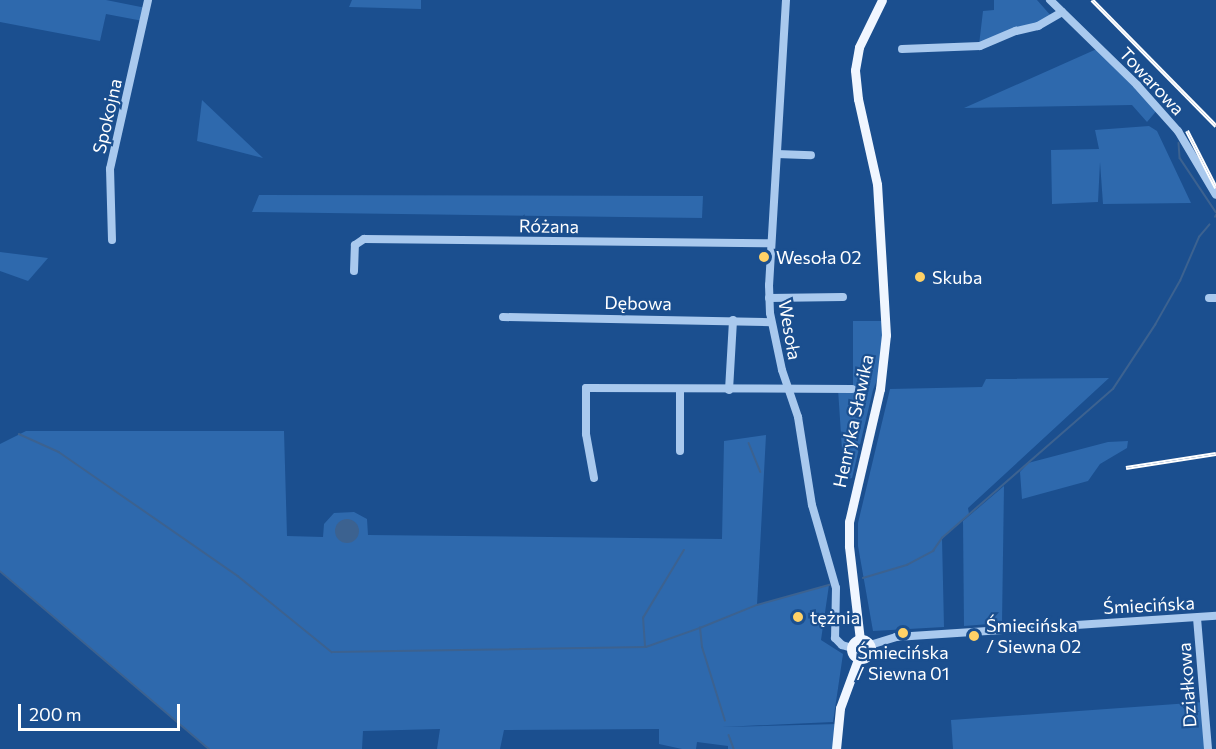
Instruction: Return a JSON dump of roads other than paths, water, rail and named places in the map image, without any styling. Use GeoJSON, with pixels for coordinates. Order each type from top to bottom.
{"type":"FeatureCollection","features":[{"type":"Feature","properties":{"kind":"main road","name":"Henryka Sławika"},"geometry":{"type":"LineString","coordinates":[[860,640],[849,546],[849,522],[880,389],[886,334],[877,184],[858,99],[855,70],[859,47],[882,0]]}},
{"type":"Feature","properties":{"kind":"main road"},"geometry":{"type":"LineString","coordinates":[[860,640],[870,645],[869,656],[858,659],[854,656],[852,648],[854,642],[860,640]]}},
{"type":"Feature","properties":{"kind":"main road"},"geometry":{"type":"LineString","coordinates":[[837,749],[840,708],[858,659]]}},
{"type":"Feature","properties":{"kind":"street","name":"Spokojna"},"geometry":{"type":"LineString","coordinates":[[112,240],[110,169],[148,0]]}},
{"type":"Feature","properties":{"kind":"street","name":"Wesoła"},"geometry":{"type":"LineString","coordinates":[[786,0],[768,298],[771,322],[798,417],[812,505],[836,588],[835,638],[842,645],[852,648]]}},
{"type":"Feature","properties":{"kind":"street","name":"Towarowa"},"geometry":{"type":"LineString","coordinates":[[1050,0],[1137,85],[1178,131],[1216,195]]}},
{"type":"Feature","properties":{"kind":"street"},"geometry":{"type":"LineString","coordinates":[[902,49],[980,46],[1016,31],[1038,26],[1062,12]]}},
{"type":"Feature","properties":{"kind":"street"},"geometry":{"type":"LineString","coordinates":[[777,154],[810,155]]}},
{"type":"Feature","properties":{"kind":"street","name":"Różana"},"geometry":{"type":"LineString","coordinates":[[354,271],[355,245],[364,239],[771,243]]}},
{"type":"Feature","properties":{"kind":"street"},"geometry":{"type":"LineString","coordinates":[[768,298],[843,297]]}},
{"type":"Feature","properties":{"kind":"street","name":"Dębowa"},"geometry":{"type":"LineString","coordinates":[[503,317],[771,322]]}},
{"type":"Feature","properties":{"kind":"street"},"geometry":{"type":"LineString","coordinates":[[729,390],[733,320]]}},
{"type":"Feature","properties":{"kind":"street"},"geometry":{"type":"LineString","coordinates":[[594,478],[586,434],[586,388],[852,389]]}},
{"type":"Feature","properties":{"kind":"street"},"geometry":{"type":"LineString","coordinates":[[680,389],[680,451]]}},
{"type":"Feature","properties":{"kind":"street","name":"Śmiecińska"},"geometry":{"type":"LineString","coordinates":[[870,645],[896,637],[1216,616]]}},
{"type":"Feature","properties":{"kind":"street","name":"Działkowa"},"geometry":{"type":"LineString","coordinates":[[1197,618],[1208,749]]}},
{"type":"Feature","properties":{"kind":"waterway"},"geometry":{"type":"LineString","coordinates":[[1179,143],[1180,158],[1216,212]]}},
{"type":"Feature","properties":{"kind":"waterway"},"geometry":{"type":"LineString","coordinates":[[863,578],[907,565],[933,551],[942,538],[1113,389],[1155,325],[1180,281],[1199,237],[1209,225]]}},
{"type":"Feature","properties":{"kind":"waterway"},"geometry":{"type":"LineString","coordinates":[[19,434],[59,452],[238,576],[332,652],[646,647],[700,628]]}},
{"type":"Feature","properties":{"kind":"waterway"},"geometry":{"type":"LineString","coordinates":[[749,443],[761,472]]}},
{"type":"Feature","properties":{"kind":"waterway"},"geometry":{"type":"LineString","coordinates":[[645,646],[643,618],[684,550]]}},
{"type":"Feature","properties":{"kind":"waterway"},"geometry":{"type":"LineString","coordinates":[[0,571],[209,749]]}},
{"type":"Feature","properties":{"kind":"waterway"},"geometry":{"type":"LineString","coordinates":[[725,721],[702,647],[700,628],[757,605],[829,585]]}},
{"type":"Feature","properties":{"kind":"waterway"},"geometry":{"type":"LineString","coordinates":[[729,735],[734,749]]}},
{"type":"Feature","properties":{"kind":"railway"},"geometry":{"type":"LineString","coordinates":[[1092,0],[1216,126]]}},
{"type":"Feature","properties":{"kind":"railway"},"geometry":{"type":"LineString","coordinates":[[1187,131],[1216,188]]}},
{"type":"Feature","properties":{"kind":"railway"},"geometry":{"type":"LineString","coordinates":[[1126,468],[1216,454]]}},
{"type":"Feature","properties":{"kind":"place","name":"Wesoła 02"},"geometry":{"type":"Point","coordinates":[764,257]}},
{"type":"Feature","properties":{"kind":"place","name":"Skuba"},"geometry":{"type":"Point","coordinates":[920,277]}},
{"type":"Feature","properties":{"kind":"place","name":"tężnia"},"geometry":{"type":"Point","coordinates":[798,617]}},
{"type":"Feature","properties":{"kind":"place","name":"Śmiecińska / Siewna 01"},"geometry":{"type":"Point","coordinates":[903,633]}},
{"type":"Feature","properties":{"kind":"place","name":"Śmiecińska / Siewna 02"},"geometry":{"type":"Point","coordinates":[974,636]}}]}
